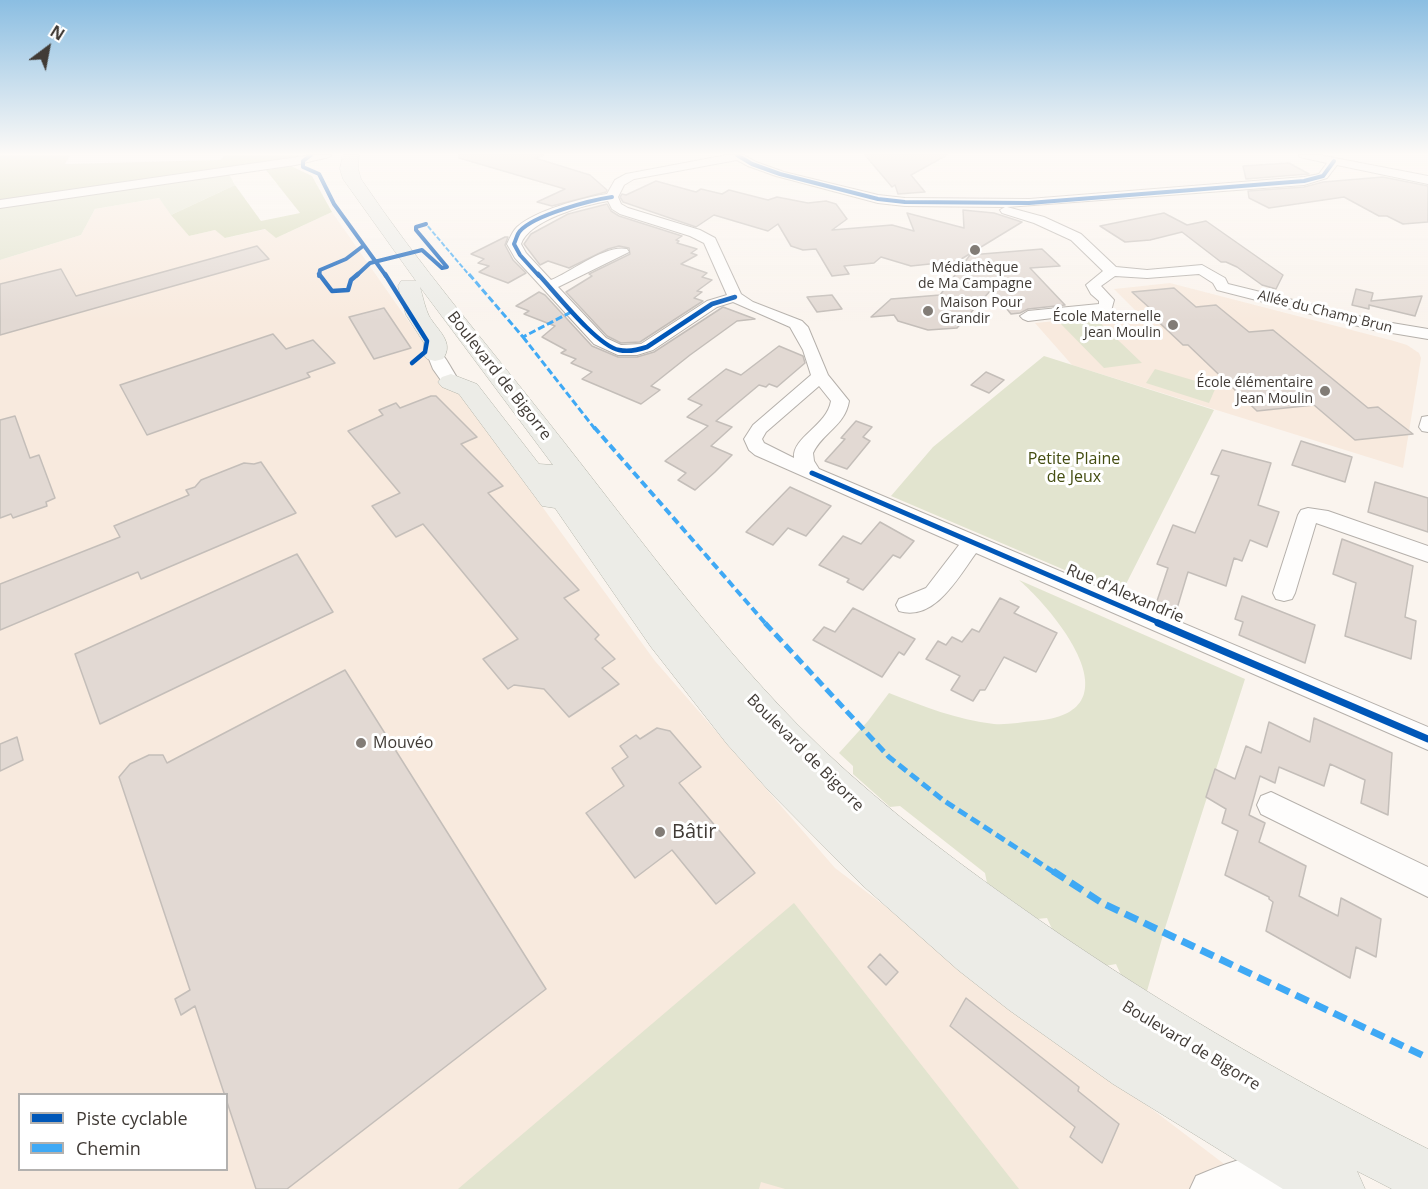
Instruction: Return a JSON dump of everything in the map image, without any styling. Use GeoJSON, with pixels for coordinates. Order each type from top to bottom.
{"type":"FeatureCollection","features":[{"type":"Feature","properties":{"kind":"main road","name":"Boulevard de Bigorre"},"geometry":{"type":"LineString","coordinates":[[353,210],[706,692],[780,775],[863,858],[997,970],[1131,1066],[1244,1136],[1336,1188]]}},
{"type":"Feature","properties":{"kind":"main road","name":"Boulevard de Bigorre"},"geometry":{"type":"LineString","coordinates":[[375,210],[444,305],[714,656],[786,738],[885,831],[944,878],[1081,977],[1238,1076],[1356,1142],[1428,1178]]}},
{"type":"Feature","properties":{"kind":"main road"},"geometry":{"type":"LineString","coordinates":[[409,286],[417,315],[436,343],[435,354]]}},
{"type":"Feature","properties":{"kind":"main road"},"geometry":{"type":"LineString","coordinates":[[451,382],[468,389],[474,396],[517,456],[662,632]]}},
{"type":"Feature","properties":{"kind":"street"},"geometry":{"type":"LineString","coordinates":[[565,210],[532,224],[519,233],[514,244],[516,250],[600,341],[609,346],[627,350],[647,347],[712,304],[735,297]]}},
{"type":"Feature","properties":{"kind":"street"},"geometry":{"type":"LineString","coordinates":[[623,210],[695,233],[710,241],[735,297],[748,305],[796,324],[807,340],[820,376],[836,394],[840,408],[838,416],[805,447],[801,455],[802,464],[812,473]]}},
{"type":"Feature","properties":{"kind":"street"},"geometry":{"type":"LineString","coordinates":[[1007,210],[1039,220],[1076,237],[1112,271],[1093,285],[1095,291],[1107,300],[1106,308],[1028,316]]}},
{"type":"Feature","properties":{"kind":"street"},"geometry":{"type":"LineString","coordinates":[[549,285],[564,280],[611,254],[622,252]]}},
{"type":"Feature","properties":{"kind":"street","name":"Allée du Champ Brun"},"geometry":{"type":"LineString","coordinates":[[1112,271],[1138,274],[1206,270],[1221,280],[1222,287],[1374,325],[1428,334]]}},
{"type":"Feature","properties":{"kind":"street"},"geometry":{"type":"LineString","coordinates":[[435,354],[441,369],[451,382]]}},
{"type":"Feature","properties":{"kind":"street","name":"Rue d'Alexandrie"},"geometry":{"type":"LineString","coordinates":[[820,376],[759,429],[753,439],[756,446],[762,451],[972,543],[1428,739]]}},
{"type":"Feature","properties":{"kind":"street"},"geometry":{"type":"LineString","coordinates":[[1428,421],[1428,427]]}},
{"type":"Feature","properties":{"kind":"street"},"geometry":{"type":"LineString","coordinates":[[1284,593],[1308,515],[1321,516],[1428,554]]}},
{"type":"Feature","properties":{"kind":"street"},"geometry":{"type":"LineString","coordinates":[[907,605],[934,594],[972,543]]}},
{"type":"Feature","properties":{"kind":"street"},"geometry":{"type":"LineString","coordinates":[[1271,805],[1428,882]]}},
{"type":"Feature","properties":{"kind":"street"},"geometry":{"type":"LineString","coordinates":[[1209,1189],[1230,1179],[1255,1173],[1284,1173],[1336,1188]]}},
{"type":"Feature","properties":{"kind":"shaded area"},"geometry":{"type":"Polygon","coordinates":[[[94,210],[169,210],[189,236],[215,230],[226,238],[266,229],[276,238],[332,212],[451,382],[655,661],[835,868],[1257,1189],[0,1189],[0,260],[81,235],[94,210]]]}},
{"type":"Feature","properties":{"kind":"shaded area"},"geometry":{"type":"Polygon","coordinates":[[[1170,283],[1394,341],[1407,345],[1419,353],[1421,358],[1403,468],[1072,365],[1035,323],[1138,313],[1114,289],[1170,283]]]}},
{"type":"Feature","properties":{"kind":"green space"},"geometry":{"type":"Polygon","coordinates":[[[0,210],[94,210],[81,235],[0,260],[0,210]]]}},
{"type":"Feature","properties":{"kind":"green space"},"geometry":{"type":"Polygon","coordinates":[[[168,210],[181,210],[171,215],[168,210]]]}},
{"type":"Feature","properties":{"kind":"green space"},"geometry":{"type":"Polygon","coordinates":[[[181,210],[253,210],[261,221],[300,213],[298,210],[332,212],[276,238],[265,229],[225,238],[215,230],[189,236],[171,215],[181,210]]]}},
{"type":"Feature","properties":{"kind":"green space"},"geometry":{"type":"Polygon","coordinates":[[[1096,319],[1142,363],[1104,368],[1060,323],[1096,319]]]}},
{"type":"Feature","properties":{"kind":"green space","name":"Petite Plaine de Jeux"},"geometry":{"type":"Polygon","coordinates":[[[1044,356],[1214,410],[1121,594],[891,496],[933,447],[1044,356]]]}},
{"type":"Feature","properties":{"kind":"green space"},"geometry":{"type":"Polygon","coordinates":[[[1155,369],[1216,387],[1209,403],[1146,383],[1155,369]]]}},
{"type":"Feature","properties":{"kind":"green space"},"geometry":{"type":"Polygon","coordinates":[[[1019,580],[1245,679],[1147,991],[1121,975],[1116,964],[1105,966],[1052,929],[1047,918],[1037,919],[987,883],[985,873],[900,806],[890,807],[853,774],[853,766],[839,753],[889,693],[953,716],[994,724],[1035,721],[1065,714],[1081,700],[1085,682],[1080,660],[1068,637],[1052,615],[1019,580]]]}},
{"type":"Feature","properties":{"kind":"green space"},"geometry":{"type":"Polygon","coordinates":[[[794,903],[1019,1189],[785,1189],[761,1182],[759,1189],[458,1189],[794,903]]]}},
{"type":"Feature","properties":{"kind":"building"},"geometry":{"type":"Polygon","coordinates":[[[582,210],[611,210],[619,216],[682,236],[676,240],[679,241],[677,243],[697,249],[691,253],[697,255],[681,264],[707,273],[702,277],[712,280],[697,291],[702,292],[694,298],[703,301],[640,342],[621,343],[607,336],[566,292],[592,276],[589,274],[630,254],[629,248],[619,246],[608,249],[569,268],[548,261],[540,265],[524,244],[531,234],[568,214],[582,210]]]}},
{"type":"Feature","properties":{"kind":"building"},"geometry":{"type":"Polygon","coordinates":[[[648,210],[841,210],[847,219],[832,230],[892,225],[914,231],[907,213],[964,228],[963,210],[994,213],[1022,222],[958,261],[911,266],[881,257],[874,263],[844,266],[849,274],[832,276],[816,249],[803,250],[791,246],[778,224],[768,231],[714,215],[696,227],[648,210]]]}},
{"type":"Feature","properties":{"kind":"building"},"geometry":{"type":"Polygon","coordinates":[[[1369,210],[1428,210],[1428,222],[1403,224],[1387,216],[1379,216],[1369,210]]]}},
{"type":"Feature","properties":{"kind":"building"},"geometry":{"type":"Polygon","coordinates":[[[1164,213],[1187,225],[1206,221],[1283,275],[1276,289],[1262,285],[1237,267],[1221,262],[1182,232],[1150,240],[1125,242],[1100,226],[1164,213]]]}},
{"type":"Feature","properties":{"kind":"building"},"geometry":{"type":"Polygon","coordinates":[[[508,237],[505,245],[513,260],[526,273],[508,283],[479,272],[489,266],[478,263],[484,259],[471,254],[508,237]]]}},
{"type":"Feature","properties":{"kind":"building"},"geometry":{"type":"Polygon","coordinates":[[[257,246],[269,259],[0,335],[0,284],[61,269],[76,296],[257,246]]]}},
{"type":"Feature","properties":{"kind":"building"},"geometry":{"type":"Polygon","coordinates":[[[1042,249],[1060,266],[1030,268],[1065,305],[1028,309],[1011,314],[991,290],[957,328],[928,330],[898,321],[894,315],[871,317],[891,299],[940,295],[970,255],[1042,249]]]}},
{"type":"Feature","properties":{"kind":"building"},"geometry":{"type":"Polygon","coordinates":[[[1174,288],[1196,307],[1216,305],[1249,332],[1273,330],[1368,408],[1378,407],[1413,434],[1355,440],[1314,405],[1257,411],[1188,345],[1183,345],[1147,311],[1153,311],[1132,292],[1174,288]]]}},
{"type":"Feature","properties":{"kind":"building"},"geometry":{"type":"Polygon","coordinates":[[[1356,289],[1373,293],[1371,301],[1422,296],[1415,316],[1369,305],[1369,309],[1352,305],[1356,289]]]}},
{"type":"Feature","properties":{"kind":"building"},"geometry":{"type":"Polygon","coordinates":[[[539,292],[545,295],[592,346],[618,357],[637,357],[654,352],[723,307],[755,319],[737,321],[690,355],[651,386],[660,390],[641,404],[582,379],[592,372],[571,363],[576,359],[561,353],[566,350],[542,337],[555,326],[524,314],[529,311],[516,306],[539,292]]]}},
{"type":"Feature","properties":{"kind":"building"},"geometry":{"type":"Polygon","coordinates":[[[832,295],[842,309],[817,312],[807,297],[832,295]]]}},
{"type":"Feature","properties":{"kind":"building"},"geometry":{"type":"Polygon","coordinates":[[[384,308],[411,348],[374,359],[349,317],[384,308]]]}},
{"type":"Feature","properties":{"kind":"building"},"geometry":{"type":"Polygon","coordinates":[[[273,334],[286,349],[313,340],[335,363],[307,373],[310,377],[147,435],[120,385],[273,334]]]}},
{"type":"Feature","properties":{"kind":"building"},"geometry":{"type":"Polygon","coordinates":[[[779,346],[803,356],[805,363],[777,387],[769,384],[766,387],[759,385],[716,421],[732,427],[711,446],[732,455],[715,472],[695,490],[678,480],[686,473],[665,461],[708,426],[687,417],[702,405],[688,399],[726,369],[741,375],[779,346]]]}},
{"type":"Feature","properties":{"kind":"building"},"geometry":{"type":"Polygon","coordinates":[[[986,372],[1004,380],[989,393],[971,385],[986,372]]]}},
{"type":"Feature","properties":{"kind":"building"},"geometry":{"type":"Polygon","coordinates":[[[436,396],[477,437],[461,444],[503,486],[488,493],[579,590],[564,598],[599,635],[595,639],[615,659],[602,668],[619,684],[569,717],[544,689],[514,685],[508,689],[483,659],[518,639],[423,524],[396,537],[372,506],[400,493],[348,431],[383,415],[379,410],[396,403],[400,408],[436,396]]]}},
{"type":"Feature","properties":{"kind":"building"},"geometry":{"type":"Polygon","coordinates":[[[15,416],[30,458],[39,455],[55,498],[46,502],[47,506],[13,518],[11,514],[0,518],[0,420],[15,416]]]}},
{"type":"Feature","properties":{"kind":"building"},"geometry":{"type":"Polygon","coordinates":[[[856,421],[872,427],[863,437],[870,441],[847,469],[825,461],[845,439],[841,438],[856,421]]]}},
{"type":"Feature","properties":{"kind":"building"},"geometry":{"type":"Polygon","coordinates":[[[1301,441],[1352,457],[1345,482],[1292,465],[1301,441]]]}},
{"type":"Feature","properties":{"kind":"building"},"geometry":{"type":"Polygon","coordinates":[[[1222,450],[1271,463],[1258,505],[1279,512],[1267,547],[1250,540],[1242,561],[1234,558],[1226,586],[1188,572],[1175,615],[1155,607],[1168,568],[1157,564],[1173,525],[1195,533],[1219,476],[1211,474],[1222,450]]]}},
{"type":"Feature","properties":{"kind":"building"},"geometry":{"type":"Polygon","coordinates":[[[261,462],[296,513],[141,579],[138,572],[0,630],[0,584],[120,537],[114,526],[189,495],[186,490],[195,487],[201,480],[244,463],[261,462]]]}},
{"type":"Feature","properties":{"kind":"building"},"geometry":{"type":"Polygon","coordinates":[[[1375,482],[1428,498],[1428,532],[1368,512],[1375,482]]]}},
{"type":"Feature","properties":{"kind":"building"},"geometry":{"type":"Polygon","coordinates":[[[790,487],[831,506],[806,536],[788,528],[773,545],[746,532],[790,487]]]}},
{"type":"Feature","properties":{"kind":"building"},"geometry":{"type":"Polygon","coordinates":[[[880,522],[914,541],[900,558],[893,555],[863,590],[847,582],[849,579],[819,565],[843,536],[861,544],[880,522]]]}},
{"type":"Feature","properties":{"kind":"building"},"geometry":{"type":"Polygon","coordinates":[[[1342,539],[1413,566],[1405,617],[1416,621],[1411,659],[1345,636],[1356,583],[1333,574],[1342,539]]]}},
{"type":"Feature","properties":{"kind":"building"},"geometry":{"type":"Polygon","coordinates":[[[297,554],[333,612],[100,724],[75,654],[297,554]]]}},
{"type":"Feature","properties":{"kind":"building"},"geometry":{"type":"Polygon","coordinates":[[[1242,596],[1315,625],[1305,663],[1239,635],[1243,622],[1235,619],[1242,596]]]}},
{"type":"Feature","properties":{"kind":"building"},"geometry":{"type":"Polygon","coordinates":[[[1000,598],[1019,607],[1014,613],[1057,633],[1036,672],[1004,657],[985,690],[980,690],[973,701],[951,690],[960,676],[926,659],[938,641],[946,645],[952,637],[962,642],[972,629],[979,632],[1000,598]]]}},
{"type":"Feature","properties":{"kind":"building"},"geometry":{"type":"Polygon","coordinates":[[[853,608],[915,639],[904,655],[899,652],[882,677],[813,640],[824,627],[835,632],[853,608]]]}},
{"type":"Feature","properties":{"kind":"building"},"geometry":{"type":"Polygon","coordinates":[[[345,670],[546,989],[287,1189],[256,1189],[228,1105],[228,1093],[224,1093],[195,1006],[181,1015],[175,999],[190,990],[119,777],[130,764],[149,755],[163,755],[167,763],[345,670]]]}},
{"type":"Feature","properties":{"kind":"building"},"geometry":{"type":"Polygon","coordinates":[[[1314,718],[1392,753],[1388,815],[1361,803],[1365,780],[1330,764],[1324,786],[1279,767],[1275,783],[1260,776],[1249,815],[1265,823],[1259,842],[1306,866],[1299,896],[1338,916],[1341,898],[1381,919],[1376,957],[1356,947],[1350,978],[1266,931],[1273,902],[1269,897],[1225,875],[1238,831],[1222,823],[1226,809],[1206,797],[1215,769],[1235,779],[1246,746],[1261,753],[1269,722],[1310,742],[1314,718]]]}},
{"type":"Feature","properties":{"kind":"building","name":"Bâtir"},"geometry":{"type":"Polygon","coordinates":[[[657,728],[670,731],[701,767],[679,783],[755,873],[716,904],[672,850],[635,878],[586,813],[624,786],[612,768],[628,757],[620,746],[636,735],[640,739],[657,728]]]}},
{"type":"Feature","properties":{"kind":"building"},"geometry":{"type":"Polygon","coordinates":[[[17,737],[23,760],[0,771],[0,744],[17,737]]]}},
{"type":"Feature","properties":{"kind":"building"},"geometry":{"type":"Polygon","coordinates":[[[880,954],[898,972],[886,985],[868,967],[880,954]]]}},
{"type":"Feature","properties":{"kind":"building"},"geometry":{"type":"Polygon","coordinates":[[[966,998],[1079,1087],[1078,1091],[1119,1124],[1102,1163],[1070,1137],[1075,1127],[950,1026],[966,998]]]}},
{"type":"Feature","properties":{"kind":"marked path"},"geometry":{"type":"LineString","coordinates":[[422,225],[426,224],[523,337],[573,311]]}},
{"type":"Feature","properties":{"kind":"marked path"},"geometry":{"type":"LineString","coordinates":[[523,337],[590,423],[767,625],[889,757],[943,800],[1102,903],[1428,1058]]}},
{"type":"Feature","properties":{"kind":"cycle path"},"geometry":{"type":"LineString","coordinates":[[339,210],[397,290],[399,299],[427,341],[425,352],[412,363]]}},
{"type":"Feature","properties":{"kind":"cycle path"},"geometry":{"type":"LineString","coordinates":[[563,210],[527,226],[520,231],[514,244],[520,255],[600,341],[618,350],[637,350],[647,347],[712,304],[735,297]]}},
{"type":"Feature","properties":{"kind":"cycle path"},"geometry":{"type":"LineString","coordinates":[[363,246],[346,259],[320,270],[319,275],[332,291],[348,290],[351,280],[370,263],[422,250],[442,268],[447,267],[416,230],[416,227],[426,224]]}},
{"type":"Feature","properties":{"kind":"cycle path"},"geometry":{"type":"LineString","coordinates":[[812,473],[1428,739]]}},
{"type":"Feature","properties":{"kind":"place","name":"Médiathèque de Ma Campagne"},"geometry":{"type":"Point","coordinates":[975,250]}},
{"type":"Feature","properties":{"kind":"place","name":"Maison Pour Grandir"},"geometry":{"type":"Point","coordinates":[928,311]}},
{"type":"Feature","properties":{"kind":"place","name":"École Maternelle Jean Moulin"},"geometry":{"type":"Point","coordinates":[1173,325]}},
{"type":"Feature","properties":{"kind":"place","name":"École élémentaire Jean Moulin"},"geometry":{"type":"Point","coordinates":[1325,391]}},
{"type":"Feature","properties":{"kind":"place","name":"Mouvéo"},"geometry":{"type":"Point","coordinates":[361,743]}},
{"type":"Feature","properties":{"kind":"place","name":"Bâtir"},"geometry":{"type":"Point","coordinates":[660,832]}}]}
